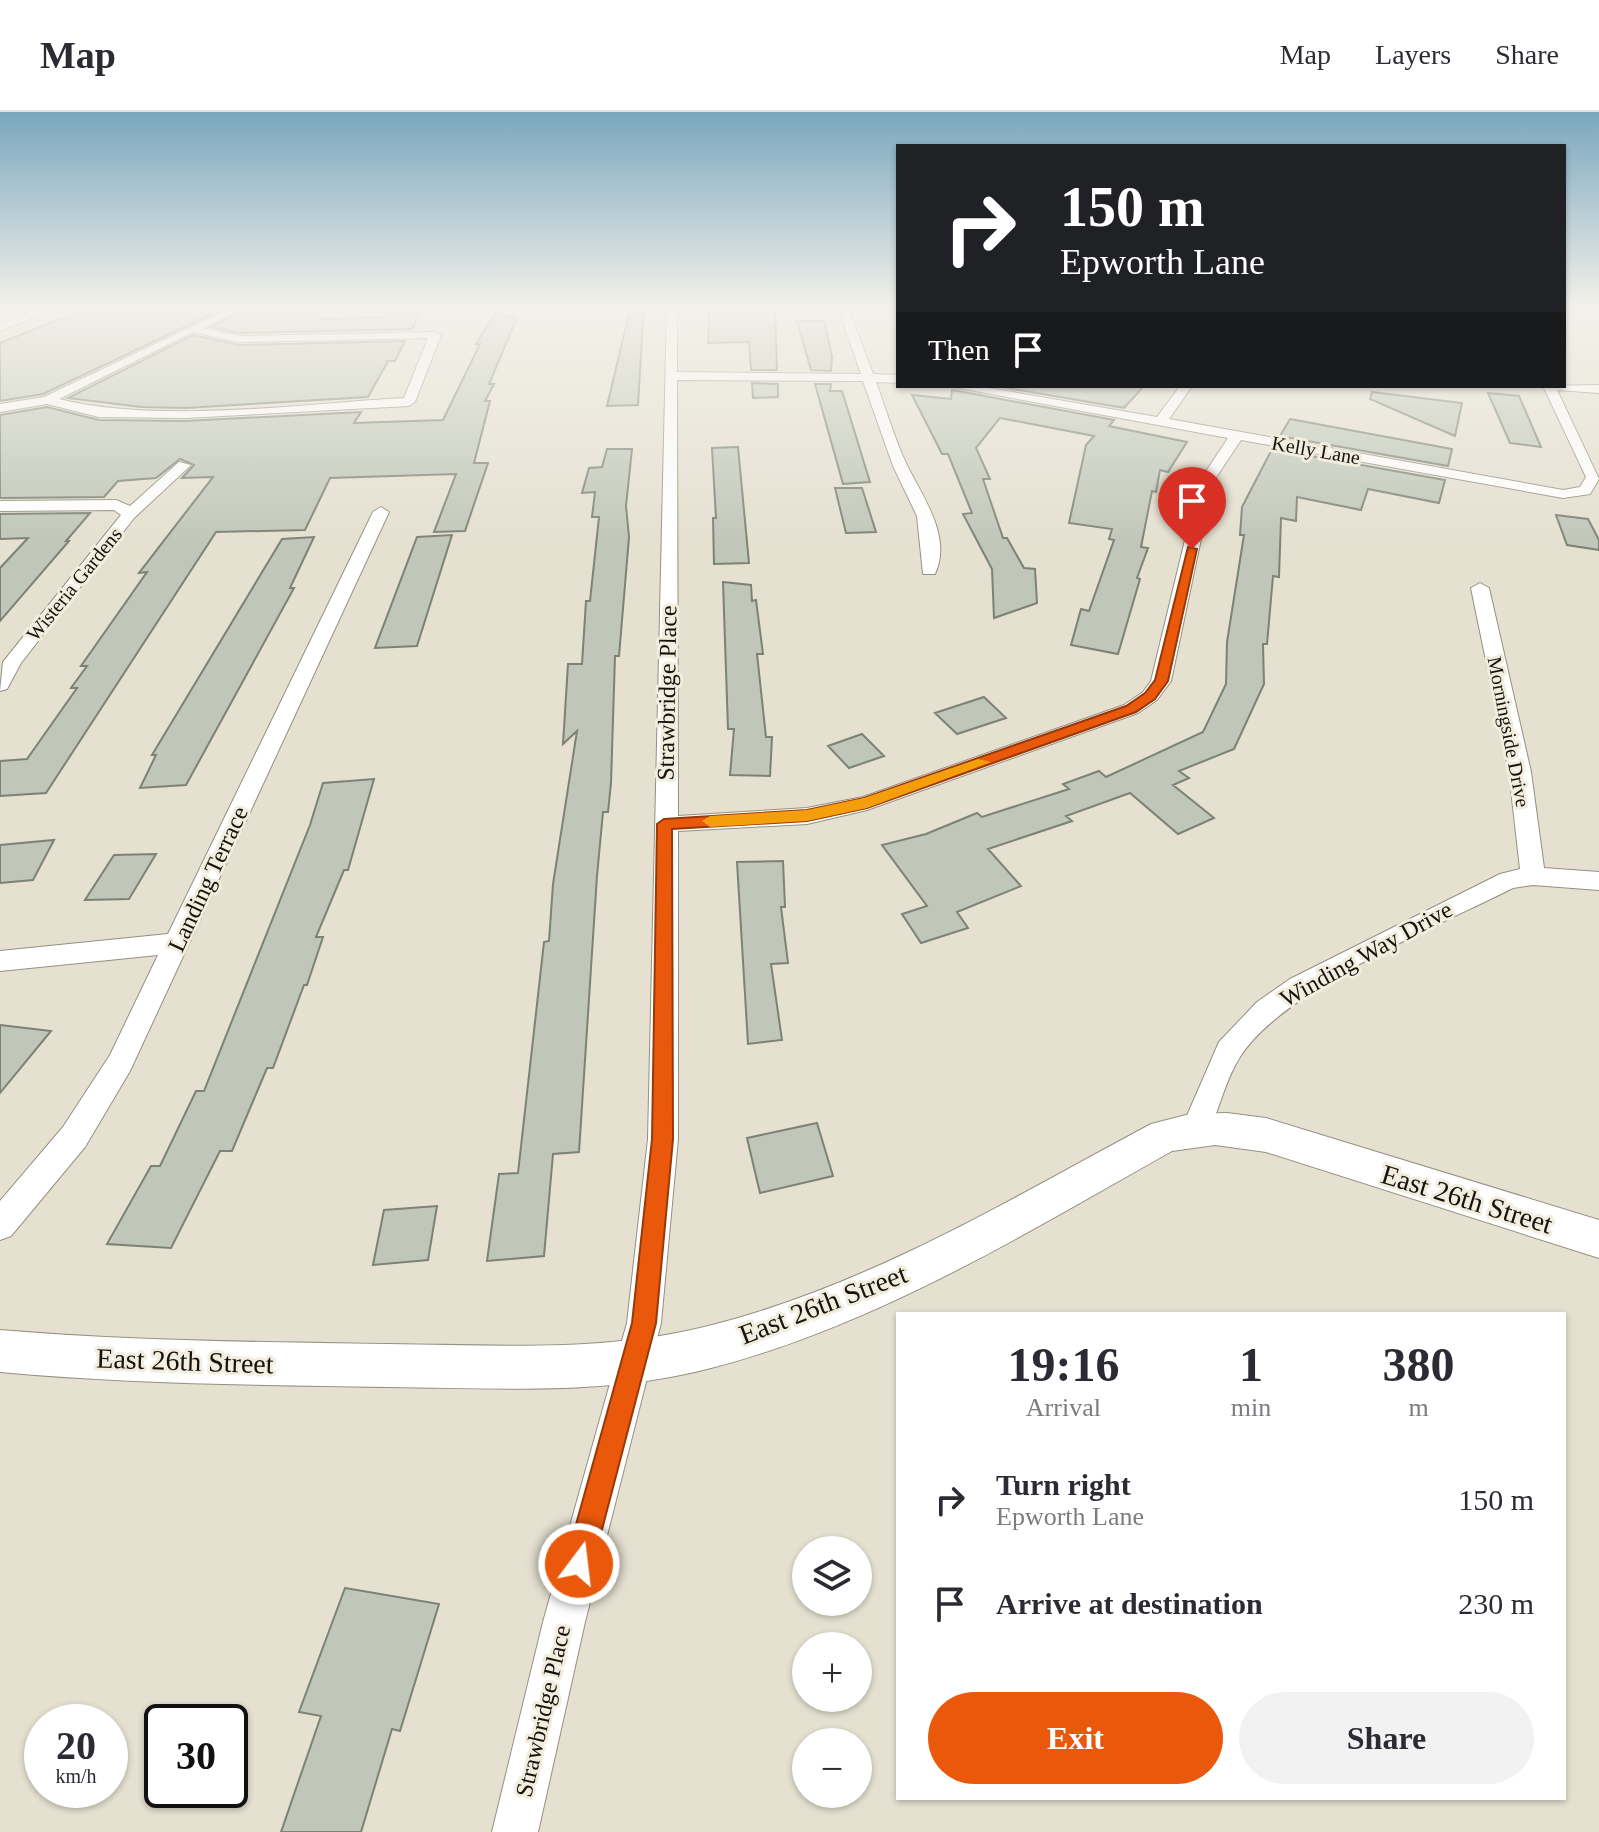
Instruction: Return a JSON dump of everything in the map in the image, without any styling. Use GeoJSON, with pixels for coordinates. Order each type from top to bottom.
{"type":"FeatureCollection","features":[{"type":"Feature","properties":{"kind":"street"},"geometry":{"type":"LineString","coordinates":[[0,408],[47,400],[77,385]]}},
{"type":"Feature","properties":{"kind":"street"},"geometry":{"type":"LineString","coordinates":[[47,400],[99,413],[185,414],[409,402],[415,385]]}},
{"type":"Feature","properties":{"kind":"street","name":"Strawbridge Place"},"geometry":{"type":"LineString","coordinates":[[515,1832],[564,1622],[644,1323],[663,1139],[664,824],[672,385]]}},
{"type":"Feature","properties":{"kind":"street"},"geometry":{"type":"LineString","coordinates":[[870,385],[900,466],[915,490],[931,544],[929,570]]}},
{"type":"Feature","properties":{"kind":"street"},"geometry":{"type":"LineString","coordinates":[[1566,387],[1599,389]]}},
{"type":"Feature","properties":{"kind":"street","name":"Kelly Lane"},"geometry":{"type":"LineString","coordinates":[[966,388],[1524,489],[1563,494],[1585,491],[1593,477],[1552,388]]}},
{"type":"Feature","properties":{"kind":"street"},"geometry":{"type":"LineString","coordinates":[[1161,421],[1185,388]]}},
{"type":"Feature","properties":{"kind":"street"},"geometry":{"type":"LineString","coordinates":[[664,824],[807,816],[867,803],[1131,709],[1150,696],[1161,681],[1206,482],[1236,437]]}},
{"type":"Feature","properties":{"kind":"street"},"geometry":{"type":"LineString","coordinates":[[129,515],[184,465]]}},
{"type":"Feature","properties":{"kind":"street","name":"Wisteria Gardens"},"geometry":{"type":"LineString","coordinates":[[0,506],[116,505],[124,508],[129,515],[12,662],[0,685]]}},
{"type":"Feature","properties":{"kind":"street","name":"Landing Terrace"},"geometry":{"type":"LineString","coordinates":[[0,1225],[74,1137],[120,1063],[381,512]]}},
{"type":"Feature","properties":{"kind":"street","name":"Morningside Drive"},"geometry":{"type":"LineString","coordinates":[[1480,588],[1520,772],[1533,876]]}},
{"type":"Feature","properties":{"kind":"street","name":"Winding Way Drive"},"geometry":{"type":"LineString","coordinates":[[1197,1127],[1229,1050],[1267,1010],[1299,986],[1508,880],[1533,876],[1599,881]]}},
{"type":"Feature","properties":{"kind":"street"},"geometry":{"type":"LineString","coordinates":[[0,961],[179,943]]}},
{"type":"Feature","properties":{"kind":"street","name":"East 26th Street"},"geometry":{"type":"LineString","coordinates":[[0,1351],[115,1361],[572,1368],[634,1362],[712,1346],[827,1308],[944,1255],[1164,1136],[1197,1127],[1228,1127],[1266,1135],[1599,1239]]}},
{"type":"Feature","properties":{"kind":"building"},"geometry":{"type":"Polygon","coordinates":[[[0,385],[61,385],[43,394],[0,401],[0,385]]]}},
{"type":"Feature","properties":{"kind":"building"},"geometry":{"type":"Polygon","coordinates":[[[93,385],[375,385],[368,397],[185,408],[141,407],[68,398],[93,385]]]}},
{"type":"Feature","properties":{"kind":"building"},"geometry":{"type":"Polygon","coordinates":[[[460,385],[493,385],[485,401],[490,401],[474,463],[488,463],[465,531],[434,532],[456,474],[330,478],[305,530],[216,532],[46,793],[0,796],[0,761],[27,759],[77,688],[71,688],[87,666],[81,666],[147,572],[139,573],[213,477],[182,478],[194,465],[180,459],[156,478],[118,481],[104,497],[0,498],[0,415],[47,407],[99,420],[185,421],[361,412],[354,423],[443,420],[460,385]]]}},
{"type":"Feature","properties":{"kind":"building"},"geometry":{"type":"Polygon","coordinates":[[[612,385],[639,385],[638,405],[607,406],[612,385]]]}},
{"type":"Feature","properties":{"kind":"building"},"geometry":{"type":"Polygon","coordinates":[[[752,385],[778,385],[778,397],[753,398],[752,385]]]}},
{"type":"Feature","properties":{"kind":"building"},"geometry":{"type":"Polygon","coordinates":[[[815,385],[831,385],[830,391],[842,391],[870,482],[843,484],[815,385]]]}},
{"type":"Feature","properties":{"kind":"building"},"geometry":{"type":"Polygon","coordinates":[[[1007,388],[1142,388],[1124,408],[1007,388]]]}},
{"type":"Feature","properties":{"kind":"building"},"geometry":{"type":"Polygon","coordinates":[[[952,390],[1114,420],[1109,426],[1187,442],[1168,472],[1160,470],[1156,492],[1152,491],[1141,547],[1148,548],[1137,578],[1140,579],[1118,654],[1071,645],[1081,609],[1089,611],[1114,540],[1109,539],[1112,529],[1069,523],[1086,445],[1094,436],[1000,418],[976,448],[990,479],[983,479],[1003,538],[1007,538],[1024,568],[1035,569],[1037,603],[994,618],[992,569],[963,514],[972,513],[948,454],[942,454],[912,395],[951,399],[952,390]]]}},
{"type":"Feature","properties":{"kind":"building"},"geometry":{"type":"Polygon","coordinates":[[[1372,392],[1462,403],[1455,436],[1370,399],[1372,392]]]}},
{"type":"Feature","properties":{"kind":"building"},"geometry":{"type":"Polygon","coordinates":[[[1488,393],[1519,396],[1541,447],[1510,443],[1488,393]]]}},
{"type":"Feature","properties":{"kind":"building"},"geometry":{"type":"Polygon","coordinates":[[[1290,419],[1452,449],[1448,466],[1280,436],[1290,419]]]}},
{"type":"Feature","properties":{"kind":"building"},"geometry":{"type":"Polygon","coordinates":[[[738,447],[749,563],[714,564],[713,518],[716,518],[712,448],[738,447]]]}},
{"type":"Feature","properties":{"kind":"building"},"geometry":{"type":"Polygon","coordinates":[[[607,449],[632,449],[626,506],[629,537],[619,656],[615,656],[611,783],[608,812],[603,812],[597,876],[579,1152],[553,1154],[544,1256],[487,1261],[499,1174],[518,1173],[544,942],[549,941],[553,884],[577,731],[563,744],[568,664],[582,664],[586,601],[590,601],[599,517],[592,517],[595,492],[582,493],[589,468],[602,467],[607,449]]]}},
{"type":"Feature","properties":{"kind":"building"},"geometry":{"type":"Polygon","coordinates":[[[1272,449],[1445,480],[1439,503],[1368,489],[1361,510],[1297,497],[1296,521],[1281,518],[1279,577],[1273,576],[1267,644],[1263,644],[1264,684],[1234,749],[1179,771],[1189,778],[1173,785],[1214,818],[1178,834],[1130,793],[1066,816],[1072,821],[988,849],[1021,886],[957,912],[968,928],[921,943],[902,914],[927,906],[882,845],[926,834],[977,813],[982,817],[1069,789],[1063,784],[1099,771],[1106,777],[1203,732],[1226,684],[1227,642],[1244,535],[1240,535],[1242,507],[1272,449]]]}},
{"type":"Feature","properties":{"kind":"building"},"geometry":{"type":"Polygon","coordinates":[[[835,488],[862,488],[876,532],[846,533],[835,488]]]}},
{"type":"Feature","properties":{"kind":"building"},"geometry":{"type":"Polygon","coordinates":[[[90,513],[0,621],[0,568],[28,538],[0,539],[0,514],[90,513]]]}},
{"type":"Feature","properties":{"kind":"building"},"geometry":{"type":"Polygon","coordinates":[[[1556,515],[1588,519],[1599,540],[1599,550],[1567,545],[1556,515]]]}},
{"type":"Feature","properties":{"kind":"building"},"geometry":{"type":"Polygon","coordinates":[[[452,535],[417,646],[375,648],[417,537],[452,535]]]}},
{"type":"Feature","properties":{"kind":"building"},"geometry":{"type":"Polygon","coordinates":[[[314,537],[290,588],[294,588],[186,785],[140,788],[156,755],[152,755],[282,539],[314,537]]]}},
{"type":"Feature","properties":{"kind":"building"},"geometry":{"type":"Polygon","coordinates":[[[723,582],[751,585],[752,601],[756,600],[763,654],[757,654],[766,737],[772,737],[770,776],[730,775],[734,729],[728,729],[723,582]]]}},
{"type":"Feature","properties":{"kind":"building"},"geometry":{"type":"Polygon","coordinates":[[[984,697],[1006,718],[957,734],[935,713],[984,697]]]}},
{"type":"Feature","properties":{"kind":"building"},"geometry":{"type":"Polygon","coordinates":[[[862,734],[884,756],[849,768],[828,746],[862,734]]]}},
{"type":"Feature","properties":{"kind":"building"},"geometry":{"type":"Polygon","coordinates":[[[374,779],[348,870],[344,870],[316,937],[323,937],[307,985],[304,985],[273,1068],[267,1068],[232,1151],[220,1151],[171,1248],[107,1244],[151,1166],[160,1166],[196,1091],[204,1091],[310,825],[323,783],[374,779]]]}},
{"type":"Feature","properties":{"kind":"building"},"geometry":{"type":"Polygon","coordinates":[[[54,840],[33,880],[0,883],[0,845],[54,840]]]}},
{"type":"Feature","properties":{"kind":"building"},"geometry":{"type":"Polygon","coordinates":[[[156,854],[129,899],[85,900],[114,855],[156,854]]]}},
{"type":"Feature","properties":{"kind":"building"},"geometry":{"type":"Polygon","coordinates":[[[783,861],[785,907],[781,907],[788,963],[771,964],[782,1040],[748,1044],[737,862],[783,861]]]}},
{"type":"Feature","properties":{"kind":"building"},"geometry":{"type":"Polygon","coordinates":[[[0,1025],[51,1031],[0,1093],[0,1025]]]}},
{"type":"Feature","properties":{"kind":"building"},"geometry":{"type":"Polygon","coordinates":[[[817,1123],[833,1176],[760,1193],[747,1138],[817,1123]]]}},
{"type":"Feature","properties":{"kind":"building"},"geometry":{"type":"Polygon","coordinates":[[[437,1206],[428,1260],[373,1265],[384,1210],[437,1206]]]}},
{"type":"Feature","properties":{"kind":"building"},"geometry":{"type":"Polygon","coordinates":[[[345,1588],[439,1604],[400,1731],[392,1729],[361,1832],[281,1832],[321,1716],[299,1712],[345,1588]]]}},
{"type":"Feature","properties":{"kind":"slow traffic"},"geometry":{"type":"LineString","coordinates":[[710,821],[807,816],[867,803],[984,762]]}},
{"type":"Feature","properties":{"kind":"route"},"geometry":{"type":"LineString","coordinates":[[579,1564],[644,1323],[663,1139],[664,824],[807,816],[867,803],[1131,709],[1150,696],[1161,681],[1192,549]]}}]}
